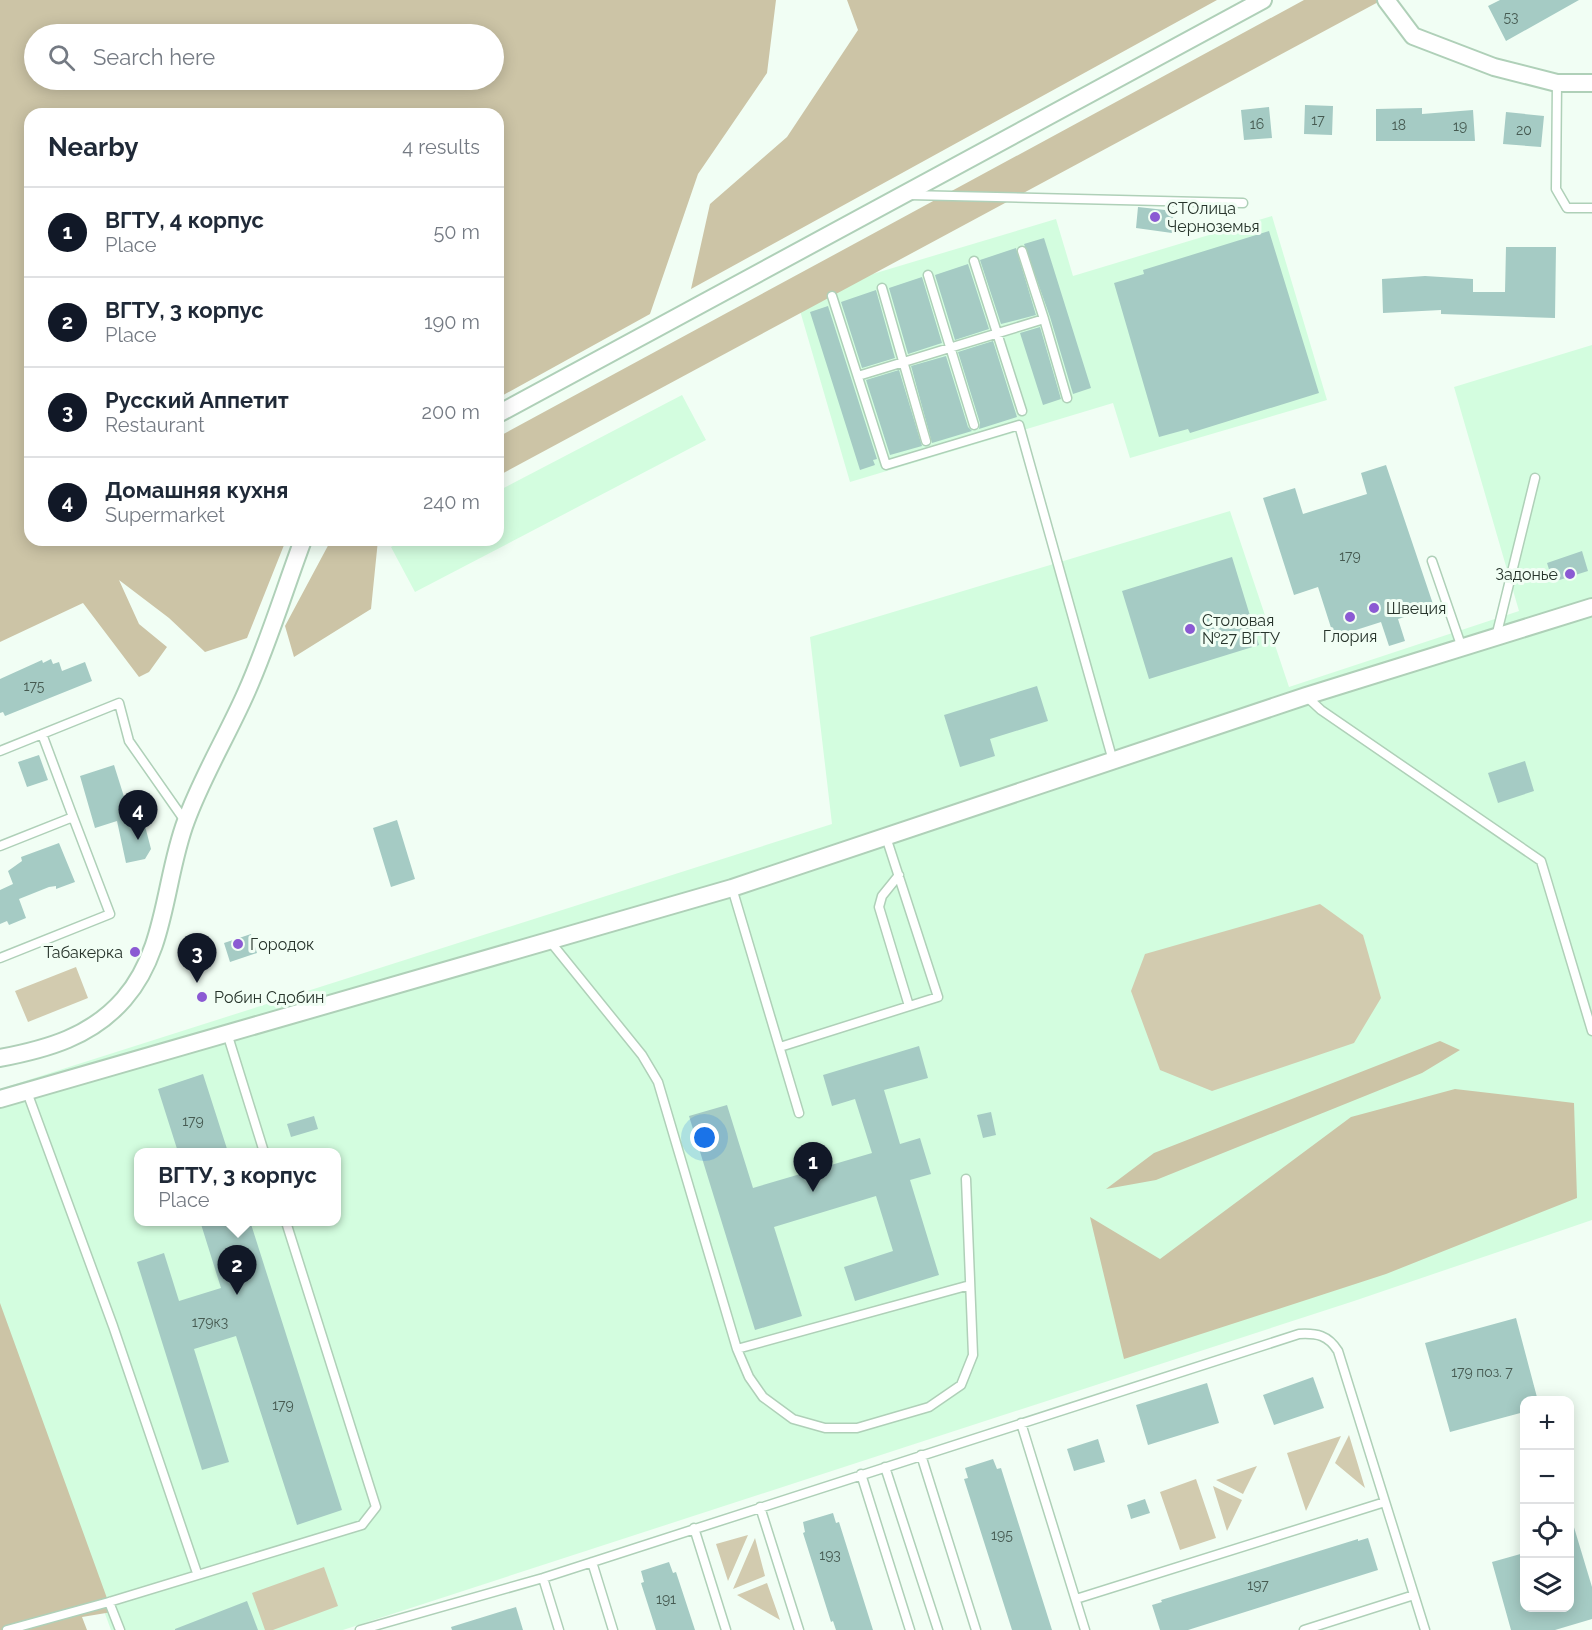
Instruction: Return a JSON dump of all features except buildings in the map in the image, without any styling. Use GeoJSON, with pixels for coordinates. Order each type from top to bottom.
{"type":"FeatureCollection","features":[{"type":"Feature","properties":{"kind":"street"},"geometry":{"type":"LineString","coordinates":[[504,411],[1263,0]]}},
{"type":"Feature","properties":{"kind":"street"},"geometry":{"type":"LineString","coordinates":[[1386,0],[1413,36],[1494,67],[1557,82],[1592,83]]}},
{"type":"Feature","properties":{"kind":"street"},"geometry":{"type":"LineString","coordinates":[[0,1058],[48,1049],[86,1031],[108,1017],[126,998],[144,972],[156,941],[185,821],[248,690],[301,546]]}},
{"type":"Feature","properties":{"kind":"street"},"geometry":{"type":"LineString","coordinates":[[0,1099],[732,888],[1306,696],[1592,607]]}},
{"type":"Feature","properties":{"kind":"lane"},"geometry":{"type":"LineString","coordinates":[[1557,82],[1556,189],[1567,208],[1592,208]]}},
{"type":"Feature","properties":{"kind":"lane"},"geometry":{"type":"LineString","coordinates":[[902,195],[1243,203]]}},
{"type":"Feature","properties":{"kind":"lane"},"geometry":{"type":"LineString","coordinates":[[1022,251],[1067,398]]}},
{"type":"Feature","properties":{"kind":"lane"},"geometry":{"type":"LineString","coordinates":[[974,261],[1022,411]]}},
{"type":"Feature","properties":{"kind":"lane"},"geometry":{"type":"LineString","coordinates":[[928,275],[974,425]]}},
{"type":"Feature","properties":{"kind":"lane"},"geometry":{"type":"LineString","coordinates":[[882,288],[926,441]]}},
{"type":"Feature","properties":{"kind":"lane"},"geometry":{"type":"LineString","coordinates":[[832,296],[886,465],[1019,425],[1113,761]]}},
{"type":"Feature","properties":{"kind":"lane"},"geometry":{"type":"LineString","coordinates":[[858,376],[1044,318]]}},
{"type":"Feature","properties":{"kind":"lane"},"geometry":{"type":"LineString","coordinates":[[1496,637],[1535,478]]}},
{"type":"Feature","properties":{"kind":"lane"},"geometry":{"type":"LineString","coordinates":[[1432,561],[1461,648]]}},
{"type":"Feature","properties":{"kind":"lane"},"geometry":{"type":"LineString","coordinates":[[1306,696],[1321,710],[1541,861],[1592,1030]]}},
{"type":"Feature","properties":{"kind":"lane"},"geometry":{"type":"LineString","coordinates":[[0,751],[119,703],[129,741],[185,821]]}},
{"type":"Feature","properties":{"kind":"lane"},"geometry":{"type":"LineString","coordinates":[[0,958],[110,914],[42,734]]}},
{"type":"Feature","properties":{"kind":"lane"},"geometry":{"type":"LineString","coordinates":[[0,846],[73,817]]}},
{"type":"Feature","properties":{"kind":"lane"},"geometry":{"type":"LineString","coordinates":[[780,1047],[938,997],[886,837]]}},
{"type":"Feature","properties":{"kind":"lane"},"geometry":{"type":"LineString","coordinates":[[899,875],[882,896],[879,907],[909,1006]]}},
{"type":"Feature","properties":{"kind":"lane"},"geometry":{"type":"LineString","coordinates":[[732,888],[799,1113]]}},
{"type":"Feature","properties":{"kind":"lane"},"geometry":{"type":"LineString","coordinates":[[549,940],[642,1055],[658,1083],[736,1348],[749,1377],[763,1397],[793,1419],[825,1428],[857,1428],[929,1407],[961,1385],[973,1354],[966,1179]]}},
{"type":"Feature","properties":{"kind":"lane"},"geometry":{"type":"LineString","coordinates":[[227,1032],[263,1148]]}},
{"type":"Feature","properties":{"kind":"lane"},"geometry":{"type":"LineString","coordinates":[[27,1092],[113,1326],[197,1573]]}},
{"type":"Feature","properties":{"kind":"lane"},"geometry":{"type":"LineString","coordinates":[[7,1630],[109,1602],[197,1573],[362,1525],[376,1507],[288,1226]]}},
{"type":"Feature","properties":{"kind":"lane"},"geometry":{"type":"LineString","coordinates":[[736,1348],[970,1285]]}},
{"type":"Feature","properties":{"kind":"lane"},"geometry":{"type":"LineString","coordinates":[[360,1630],[543,1578],[760,1506],[1299,1334],[1314,1333],[1332,1340],[1338,1351],[1425,1630]]}},
{"type":"Feature","properties":{"kind":"lane"},"geometry":{"type":"LineString","coordinates":[[1021,1423],[1085,1630]]}},
{"type":"Feature","properties":{"kind":"lane"},"geometry":{"type":"LineString","coordinates":[[921,1455],[976,1630]]}},
{"type":"Feature","properties":{"kind":"lane"},"geometry":{"type":"LineString","coordinates":[[885,1467],[938,1630]]}},
{"type":"Feature","properties":{"kind":"lane"},"geometry":{"type":"LineString","coordinates":[[861,1474],[910,1630]]}},
{"type":"Feature","properties":{"kind":"lane"},"geometry":{"type":"LineString","coordinates":[[1076,1599],[1385,1502]]}},
{"type":"Feature","properties":{"kind":"lane"},"geometry":{"type":"LineString","coordinates":[[760,1506],[798,1630]]}},
{"type":"Feature","properties":{"kind":"lane"},"geometry":{"type":"LineString","coordinates":[[694,1528],[726,1630]]}},
{"type":"Feature","properties":{"kind":"lane"},"geometry":{"type":"LineString","coordinates":[[592,1562],[613,1630]]}},
{"type":"Feature","properties":{"kind":"lane"},"geometry":{"type":"LineString","coordinates":[[543,1578],[559,1630]]}},
{"type":"Feature","properties":{"kind":"lane"},"geometry":{"type":"LineString","coordinates":[[1304,1630],[1414,1595]]}},
{"type":"Feature","properties":{"kind":"lane"},"geometry":{"type":"LineString","coordinates":[[109,1602],[120,1630]]}},
{"type":"Feature","properties":{"kind":"lane"},"geometry":{"type":"LineString","coordinates":[[395,1619],[398,1630]]}},
{"type":"Feature","properties":{"kind":"shaded area"},"geometry":{"type":"Polygon","coordinates":[[[0,0],[776,0],[767,73],[698,174],[650,314],[504,395],[504,108],[24,108],[24,546],[284,546],[247,638],[205,652],[169,618],[119,580],[139,624],[167,647],[149,672],[139,677],[83,603],[0,642],[0,0]]]}},
{"type":"Feature","properties":{"kind":"shaded area"},"geometry":{"type":"Polygon","coordinates":[[[847,0],[1217,0],[691,289],[710,204],[787,137],[858,30],[847,0]]]}},
{"type":"Feature","properties":{"kind":"shaded area"},"geometry":{"type":"Polygon","coordinates":[[[1304,0],[1382,0],[504,473],[504,434],[1304,0]]]}},
{"type":"Feature","properties":{"kind":"shaded area"},"geometry":{"type":"Polygon","coordinates":[[[1272,216],[1327,400],[1130,458],[1113,403],[850,482],[796,297],[1056,219],[1073,276],[1272,216]]]}},
{"type":"Feature","properties":{"kind":"shaded area"},"geometry":{"type":"Polygon","coordinates":[[[1592,345],[1592,1220],[1354,1301],[343,1630],[111,1630],[0,1328],[0,1089],[832,824],[810,637],[1230,511],[1289,687],[1519,611],[1454,387],[1592,345]]]}},
{"type":"Feature","properties":{"kind":"shaded area"},"geometry":{"type":"Polygon","coordinates":[[[682,395],[706,440],[504,546],[504,488],[682,395]]]}},
{"type":"Feature","properties":{"kind":"shaded area"},"geometry":{"type":"Polygon","coordinates":[[[328,546],[377,546],[371,609],[294,657],[285,626],[328,546]]]}},
{"type":"Feature","properties":{"kind":"shaded area"},"geometry":{"type":"Polygon","coordinates":[[[393,546],[503,546],[415,592],[391,547],[393,546]]]}},
{"type":"Feature","properties":{"kind":"shaded area"},"geometry":{"type":"Polygon","coordinates":[[[1320,904],[1363,935],[1381,998],[1354,1043],[1212,1091],[1160,1070],[1131,991],[1145,954],[1320,904]]]}},
{"type":"Feature","properties":{"kind":"shaded area"},"geometry":{"type":"Polygon","coordinates":[[[76,967],[88,998],[28,1022],[15,991],[76,967]]]}},
{"type":"Feature","properties":{"kind":"shaded area"},"geometry":{"type":"Polygon","coordinates":[[[1440,1041],[1460,1050],[1422,1073],[1156,1180],[1106,1189],[1154,1153],[1440,1041]]]}},
{"type":"Feature","properties":{"kind":"shaded area"},"geometry":{"type":"Polygon","coordinates":[[[1455,1089],[1574,1103],[1577,1198],[1386,1274],[1124,1359],[1090,1217],[1160,1259],[1351,1117],[1455,1089]]]}},
{"type":"Feature","properties":{"kind":"shaded area"},"geometry":{"type":"Polygon","coordinates":[[[0,1303],[112,1612],[82,1617],[87,1630],[0,1630],[0,1303]]]}},
{"type":"Feature","properties":{"kind":"shaded area"},"geometry":{"type":"Polygon","coordinates":[[[1349,1435],[1365,1488],[1335,1463],[1349,1435]]]}},
{"type":"Feature","properties":{"kind":"shaded area"},"geometry":{"type":"Polygon","coordinates":[[[1341,1436],[1306,1511],[1287,1453],[1341,1436]]]}},
{"type":"Feature","properties":{"kind":"shaded area"},"geometry":{"type":"Polygon","coordinates":[[[1257,1466],[1243,1494],[1216,1480],[1257,1466]]]}},
{"type":"Feature","properties":{"kind":"shaded area"},"geometry":{"type":"Polygon","coordinates":[[[1196,1479],[1216,1538],[1180,1550],[1160,1492],[1196,1479]]]}},
{"type":"Feature","properties":{"kind":"shaded area"},"geometry":{"type":"Polygon","coordinates":[[[1213,1486],[1242,1500],[1227,1531],[1213,1486]]]}},
{"type":"Feature","properties":{"kind":"shaded area"},"geometry":{"type":"Polygon","coordinates":[[[748,1535],[728,1581],[716,1544],[748,1535]]]}},
{"type":"Feature","properties":{"kind":"shaded area"},"geometry":{"type":"Polygon","coordinates":[[[755,1538],[765,1576],[733,1589],[755,1538]]]}},
{"type":"Feature","properties":{"kind":"shaded area"},"geometry":{"type":"Polygon","coordinates":[[[324,1567],[338,1606],[273,1630],[265,1630],[252,1593],[324,1567]]]}},
{"type":"Feature","properties":{"kind":"shaded area"},"geometry":{"type":"Polygon","coordinates":[[[767,1583],[780,1620],[737,1595],[767,1583]]]}},
{"type":"Feature","properties":{"kind":"place","name":"СТОлица Черноземья"},"geometry":{"type":"Point","coordinates":[1155,217]}},
{"type":"Feature","properties":{"kind":"place","name":"Задонье"},"geometry":{"type":"Point","coordinates":[1570,574]}},
{"type":"Feature","properties":{"kind":"place","name":"Швеция"},"geometry":{"type":"Point","coordinates":[1374,608]}},
{"type":"Feature","properties":{"kind":"place","name":"Глория"},"geometry":{"type":"Point","coordinates":[1350,617]}},
{"type":"Feature","properties":{"kind":"place","name":"Столовая №27 ВГТУ"},"geometry":{"type":"Point","coordinates":[1190,629]}},
{"type":"Feature","properties":{"kind":"place","name":"Домашняя кухня"},"geometry":{"type":"Point","coordinates":[138,840]}},
{"type":"Feature","properties":{"kind":"place","name":"Городок"},"geometry":{"type":"Point","coordinates":[238,944]}},
{"type":"Feature","properties":{"kind":"place","name":"Табакерка"},"geometry":{"type":"Point","coordinates":[135,952]}},
{"type":"Feature","properties":{"kind":"place","name":"Русский Аппетит"},"geometry":{"type":"Point","coordinates":[197,983]}},
{"type":"Feature","properties":{"kind":"place","name":"Робин Сдобин"},"geometry":{"type":"Point","coordinates":[202,997]}},
{"type":"Feature","properties":{"kind":"place","name":"ВГТУ, 4 корпус"},"geometry":{"type":"Point","coordinates":[813,1192]}},
{"type":"Feature","properties":{"kind":"place","name":"ВГТУ, 3 корпус"},"geometry":{"type":"Point","coordinates":[237,1295]}}]}
